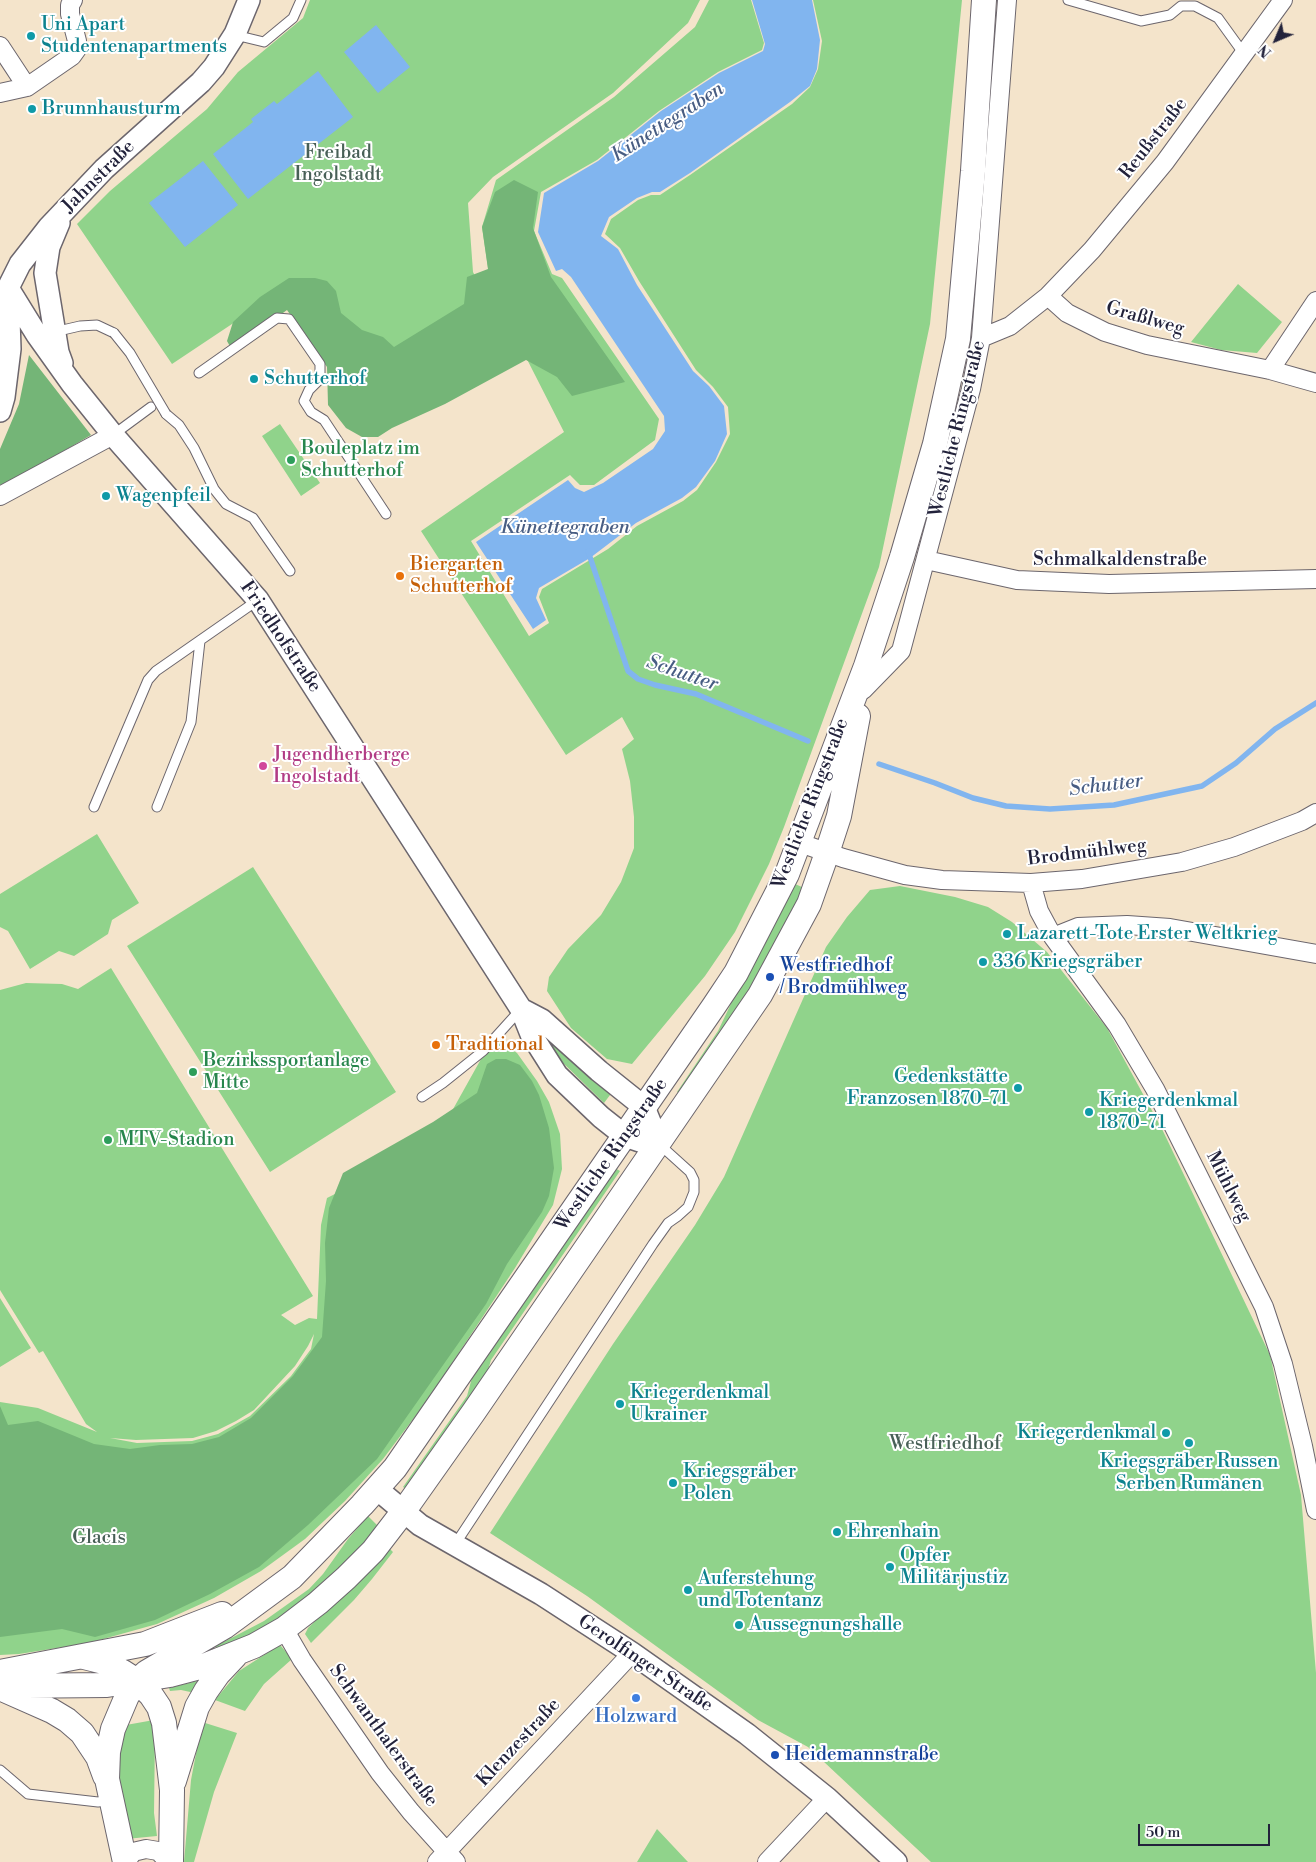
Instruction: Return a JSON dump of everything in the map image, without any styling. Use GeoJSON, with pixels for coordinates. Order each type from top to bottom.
{"type":"FeatureCollection","features":[{"type":"Feature","properties":{"kind":"main road","name":"Westliche Ringstraße"},"geometry":{"type":"LineString","coordinates":[[137,1681],[147,1672],[224,1627],[274,1592],[315,1555],[395,1468],[736,973],[787,874],[866,666],[902,557],[935,444],[958,340],[971,190],[984,0]]}},
{"type":"Feature","properties":{"kind":"main road","name":"Westliche Ringstraße"},"geometry":{"type":"LineString","coordinates":[[0,1687],[86,1686],[137,1681],[204,1666],[238,1653],[284,1629],[318,1603],[373,1551],[403,1512],[742,1024],[764,989],[809,904],[839,816],[864,690],[866,666]]}},
{"type":"Feature","properties":{"kind":"main road","name":"Westliche Ringstraße"},"geometry":{"type":"LineString","coordinates":[[0,1672],[145,1644],[274,1592]]}},
{"type":"Feature","properties":{"kind":"main road"},"geometry":{"type":"LineString","coordinates":[[172,1790],[202,1699],[218,1674],[238,1653]]}},
{"type":"Feature","properties":{"kind":"main road"},"geometry":{"type":"LineString","coordinates":[[84,1656],[104,1662],[137,1681],[151,1695],[159,1707],[164,1723],[172,1790],[170,1862]]}},
{"type":"Feature","properties":{"kind":"main road"},"geometry":{"type":"LineString","coordinates":[[108,1789],[108,1752],[113,1730],[127,1696],[137,1681]]}},
{"type":"Feature","properties":{"kind":"main road"},"geometry":{"type":"LineString","coordinates":[[0,1687],[52,1711],[67,1720],[82,1733],[94,1751],[108,1789],[126,1862]]}},
{"type":"Feature","properties":{"kind":"street","name":"Jahnstraße"},"geometry":{"type":"LineString","coordinates":[[4,283],[31,248],[104,169],[201,82],[214,67],[235,34],[249,0]]}},
{"type":"Feature","properties":{"kind":"street","name":"Westliche Ringstraße"},"geometry":{"type":"LineString","coordinates":[[864,690],[901,651],[971,389],[981,338],[1007,0]]}},
{"type":"Feature","properties":{"kind":"street","name":"Reußstraße"},"geometry":{"type":"LineString","coordinates":[[1048,296],[1092,250],[1165,162],[1283,0]]}},
{"type":"Feature","properties":{"kind":"street"},"geometry":{"type":"LineString","coordinates":[[0,93],[27,87],[72,56],[77,49],[77,41],[72,7]]}},
{"type":"Feature","properties":{"kind":"street"},"geometry":{"type":"LineString","coordinates":[[0,46],[27,87]]}},
{"type":"Feature","properties":{"kind":"street","name":"Friedhofstraße"},"geometry":{"type":"LineString","coordinates":[[64,212],[49,247],[45,273],[46,333],[58,352],[72,384],[113,435],[258,600],[521,1009],[531,1034],[557,1075],[596,1113],[625,1136],[643,1142],[658,1144]]}},
{"type":"Feature","properties":{"kind":"street"},"geometry":{"type":"LineString","coordinates":[[4,283],[46,333]]}},
{"type":"Feature","properties":{"kind":"street"},"geometry":{"type":"LineString","coordinates":[[0,411],[4,397],[10,349],[4,283]]}},
{"type":"Feature","properties":{"kind":"street"},"geometry":{"type":"LineString","coordinates":[[981,338],[1010,326],[1048,296]]}},
{"type":"Feature","properties":{"kind":"street","name":"Graßlweg"},"geometry":{"type":"LineString","coordinates":[[1048,296],[1067,313],[1105,332],[1147,345],[1270,370],[1316,384]]}},
{"type":"Feature","properties":{"kind":"street"},"geometry":{"type":"LineString","coordinates":[[1270,370],[1316,301]]}},
{"type":"Feature","properties":{"kind":"street"},"geometry":{"type":"LineString","coordinates":[[0,496],[113,435]]}},
{"type":"Feature","properties":{"kind":"street","name":"Schmalkaldenstraße"},"geometry":{"type":"LineString","coordinates":[[926,560],[1017,580],[1109,584],[1316,579]]}},
{"type":"Feature","properties":{"kind":"street","name":"Brodmühlweg"},"geometry":{"type":"LineString","coordinates":[[800,843],[827,853],[905,875],[942,880],[1031,883],[1082,879],[1182,862],[1234,847],[1302,821],[1316,813]]}},
{"type":"Feature","properties":{"kind":"street","name":"Mühlweg"},"geometry":{"type":"LineString","coordinates":[[1031,883],[1039,912],[1053,937],[1117,1025],[1155,1089],[1264,1306],[1283,1364],[1316,1510]]}},
{"type":"Feature","properties":{"kind":"street"},"geometry":{"type":"LineString","coordinates":[[1053,937],[1078,927],[1127,925],[1170,928],[1316,954]]}},
{"type":"Feature","properties":{"kind":"street","name":"Friedhofstraße"},"geometry":{"type":"LineString","coordinates":[[521,1009],[542,1020],[599,1071],[644,1107]]}},
{"type":"Feature","properties":{"kind":"street"},"geometry":{"type":"LineString","coordinates":[[644,1107],[658,1144]]}},
{"type":"Feature","properties":{"kind":"street","name":"Gerolfinger Straße"},"geometry":{"type":"LineString","coordinates":[[377,1489],[420,1524],[454,1546],[540,1594],[632,1653],[748,1734],[827,1798],[896,1862]]}},
{"type":"Feature","properties":{"kind":"street","name":"Schwanthalerstraße"},"geometry":{"type":"LineString","coordinates":[[284,1629],[302,1660],[380,1773],[446,1859]]}},
{"type":"Feature","properties":{"kind":"street","name":"Klenzestraße"},"geometry":{"type":"LineString","coordinates":[[446,1859],[632,1653]]}},
{"type":"Feature","properties":{"kind":"street"},"geometry":{"type":"LineString","coordinates":[[767,1862],[827,1798]]}},
{"type":"Feature","properties":{"kind":"street"},"geometry":{"type":"LineString","coordinates":[[126,1862],[133,1852],[146,1849],[158,1852],[170,1862]]}},
{"type":"Feature","properties":{"kind":"lane"},"geometry":{"type":"LineString","coordinates":[[235,34],[264,42],[293,18],[301,0]]}},
{"type":"Feature","properties":{"kind":"lane"},"geometry":{"type":"LineString","coordinates":[[1068,0],[1141,21],[1170,15],[1181,6],[1196,6],[1218,18],[1244,54]]}},
{"type":"Feature","properties":{"kind":"lane"},"geometry":{"type":"LineString","coordinates":[[199,373],[277,318],[289,319],[320,364],[320,379],[309,390],[304,401],[311,412],[324,420],[386,514]]}},
{"type":"Feature","properties":{"kind":"lane"},"geometry":{"type":"LineString","coordinates":[[46,333],[80,326],[97,325],[114,333],[130,353],[166,414],[179,425],[194,448],[214,489],[226,504],[253,518],[290,570]]}},
{"type":"Feature","properties":{"kind":"lane"},"geometry":{"type":"LineString","coordinates":[[113,435],[151,407]]}},
{"type":"Feature","properties":{"kind":"lane"},"geometry":{"type":"LineString","coordinates":[[94,807],[148,680],[156,671],[258,600]]}},
{"type":"Feature","properties":{"kind":"lane"},"geometry":{"type":"LineString","coordinates":[[157,807],[191,722],[200,641]]}},
{"type":"Feature","properties":{"kind":"lane"},"geometry":{"type":"LineString","coordinates":[[422,1097],[483,1051],[521,1009]]}},
{"type":"Feature","properties":{"kind":"lane","name":"Westliche Ringstraße"},"geometry":{"type":"LineString","coordinates":[[454,1546],[653,1244],[668,1223],[688,1207],[694,1192],[694,1180],[690,1172],[658,1144]]}},
{"type":"Feature","properties":{"kind":"lane"},"geometry":{"type":"LineString","coordinates":[[0,1770],[28,1794],[98,1802],[108,1789]]}},
{"type":"Feature","properties":{"kind":"green space","name":"Freibad Ingolstadt"},"geometry":{"type":"Polygon","coordinates":[[[310,0],[700,0],[688,23],[613,93],[493,177],[468,203],[473,272],[495,316],[383,379],[286,288],[172,364],[77,224],[110,191],[207,109],[238,72],[303,18],[310,0]]]}},
{"type":"Feature","properties":{"kind":"green space"},"geometry":{"type":"Polygon","coordinates":[[[709,0],[751,0],[764,43],[762,50],[718,72],[659,111],[597,160],[541,192],[534,231],[552,274],[562,278],[659,419],[655,440],[594,485],[580,485],[570,475],[471,541],[529,636],[549,623],[539,597],[542,589],[608,549],[637,526],[683,501],[697,490],[716,462],[730,434],[728,407],[713,387],[696,370],[620,248],[605,234],[611,219],[638,200],[651,195],[660,195],[792,104],[810,87],[818,69],[822,41],[813,0],[962,0],[930,324],[879,567],[769,864],[735,932],[705,976],[632,1064],[607,1059],[571,1028],[547,991],[549,977],[568,949],[601,915],[621,882],[634,848],[634,817],[630,781],[622,749],[634,739],[622,717],[566,755],[421,531],[564,432],[506,318],[488,268],[482,227],[496,180],[614,97],[695,27],[709,0]]]}},
{"type":"Feature","properties":{"kind":"green space"},"geometry":{"type":"Polygon","coordinates":[[[514,180],[538,192],[533,228],[551,277],[625,382],[572,396],[557,377],[526,360],[445,404],[392,428],[378,437],[362,437],[346,428],[328,405],[327,367],[287,310],[232,350],[227,341],[233,322],[260,297],[289,278],[315,278],[327,281],[336,291],[341,313],[362,330],[383,337],[394,347],[464,304],[467,277],[488,269],[482,227],[495,192],[514,180]]]}},
{"type":"Feature","properties":{"kind":"green space"},"geometry":{"type":"Polygon","coordinates":[[[1238,284],[1282,322],[1257,353],[1221,350],[1191,342],[1238,284]]]}},
{"type":"Feature","properties":{"kind":"green space"},"geometry":{"type":"Polygon","coordinates":[[[29,355],[91,435],[16,479],[0,485],[0,449],[19,404],[29,355]]]}},
{"type":"Feature","properties":{"kind":"green space","name":"Bouleplatz im Schutterhof"},"geometry":{"type":"Polygon","coordinates":[[[280,424],[320,483],[301,496],[262,436],[280,424]]]}},
{"type":"Feature","properties":{"kind":"green space"},"geometry":{"type":"Polygon","coordinates":[[[97,834],[139,903],[112,920],[108,934],[74,956],[59,951],[30,969],[8,931],[0,927],[0,894],[97,834]]]}},
{"type":"Feature","properties":{"kind":"green space"},"geometry":{"type":"Polygon","coordinates":[[[253,867],[396,1092],[270,1172],[127,946],[253,867]]]}},
{"type":"Feature","properties":{"kind":"green space"},"geometry":{"type":"Polygon","coordinates":[[[793,883],[804,888],[747,997],[681,1094],[677,1092],[718,1031],[793,883]]]}},
{"type":"Feature","properties":{"kind":"green space","name":"Westfriedhof"},"geometry":{"type":"Polygon","coordinates":[[[900,886],[955,897],[988,907],[1012,922],[1047,952],[1107,1028],[1162,1129],[1270,1355],[1301,1495],[1316,1673],[1316,1862],[931,1862],[808,1747],[758,1720],[587,1596],[490,1533],[613,1344],[695,1225],[724,1177],[826,947],[847,917],[870,890],[900,886]]]}},
{"type":"Feature","properties":{"kind":"green space"},"geometry":{"type":"Polygon","coordinates":[[[111,968],[313,1296],[281,1315],[295,1325],[309,1318],[317,1319],[321,1225],[327,1198],[446,1138],[452,1111],[481,1059],[499,1040],[517,1053],[549,1102],[560,1134],[562,1169],[553,1205],[515,1268],[429,1398],[383,1459],[345,1501],[305,1539],[261,1571],[214,1598],[157,1624],[89,1643],[19,1654],[0,1655],[0,1402],[38,1408],[97,1432],[86,1424],[43,1351],[39,1353],[0,1290],[0,990],[26,983],[62,984],[78,989],[111,968]],[[314,1334],[295,1366],[254,1410],[216,1431],[193,1438],[136,1440],[110,1438],[137,1443],[192,1441],[218,1434],[250,1416],[291,1376],[311,1349],[314,1334]]]}},
{"type":"Feature","properties":{"kind":"green space"},"geometry":{"type":"Polygon","coordinates":[[[535,1023],[613,1091],[604,1103],[558,1058],[535,1023]]]}},
{"type":"Feature","properties":{"kind":"green space","name":"Glacis"},"geometry":{"type":"Polygon","coordinates":[[[496,1059],[506,1059],[520,1065],[532,1081],[539,1095],[549,1128],[554,1168],[549,1196],[542,1212],[507,1264],[486,1304],[377,1459],[308,1525],[259,1567],[210,1594],[155,1620],[95,1637],[62,1629],[0,1637],[0,1406],[8,1425],[38,1421],[94,1444],[130,1449],[160,1445],[192,1444],[219,1437],[251,1418],[293,1376],[322,1337],[326,1281],[325,1243],[329,1208],[343,1173],[433,1122],[477,1093],[487,1064],[496,1059]]]}},
{"type":"Feature","properties":{"kind":"green space"},"geometry":{"type":"Polygon","coordinates":[[[615,1168],[620,1171],[491,1360],[486,1377],[406,1489],[403,1487],[467,1396],[473,1374],[615,1168]]]}},
{"type":"Feature","properties":{"kind":"green space"},"geometry":{"type":"Polygon","coordinates":[[[0,1298],[31,1348],[0,1367],[0,1298]]]}},
{"type":"Feature","properties":{"kind":"green space"},"geometry":{"type":"Polygon","coordinates":[[[368,1516],[380,1528],[329,1580],[268,1627],[215,1651],[216,1646],[264,1621],[309,1589],[368,1516]]]}},
{"type":"Feature","properties":{"kind":"green space"},"geometry":{"type":"Polygon","coordinates":[[[390,1549],[393,1552],[372,1579],[311,1643],[305,1634],[308,1628],[390,1549]]]}},
{"type":"Feature","properties":{"kind":"green space"},"geometry":{"type":"Polygon","coordinates":[[[278,1646],[281,1646],[292,1659],[264,1684],[245,1711],[215,1700],[239,1671],[278,1646]]]}},
{"type":"Feature","properties":{"kind":"green space"},"geometry":{"type":"Polygon","coordinates":[[[201,1680],[195,1693],[181,1690],[170,1691],[169,1688],[201,1680]]]}},
{"type":"Feature","properties":{"kind":"green space"},"geometry":{"type":"Polygon","coordinates":[[[154,1720],[154,1813],[157,1836],[126,1839],[115,1756],[126,1725],[154,1720]]]}},
{"type":"Feature","properties":{"kind":"green space"},"geometry":{"type":"Polygon","coordinates":[[[202,1722],[237,1733],[214,1792],[194,1862],[184,1862],[191,1780],[202,1722]]]}},
{"type":"Feature","properties":{"kind":"green space"},"geometry":{"type":"Polygon","coordinates":[[[657,1829],[688,1862],[637,1862],[657,1829]]]}},
{"type":"Feature","properties":{"kind":"water","name":"Künettegraben"},"geometry":{"type":"Polygon","coordinates":[[[752,0],[812,0],[820,40],[817,69],[810,86],[690,173],[660,192],[652,192],[637,198],[609,217],[601,236],[618,249],[637,285],[693,371],[709,386],[724,406],[727,434],[715,461],[696,487],[682,498],[636,523],[590,558],[539,588],[536,598],[546,620],[533,629],[476,542],[568,480],[575,488],[584,492],[603,483],[653,449],[665,431],[664,416],[571,277],[562,269],[556,271],[538,232],[544,193],[598,161],[661,111],[719,73],[763,51],[765,44],[752,0]]]}},
{"type":"Feature","properties":{"kind":"water"},"geometry":{"type":"Polygon","coordinates":[[[376,25],[410,67],[378,93],[344,52],[376,25]]]}},
{"type":"Feature","properties":{"kind":"water"},"geometry":{"type":"Polygon","coordinates":[[[318,71],[353,117],[248,199],[213,154],[253,122],[251,119],[274,101],[277,104],[318,71]]]}},
{"type":"Feature","properties":{"kind":"water"},"geometry":{"type":"Polygon","coordinates":[[[203,161],[238,205],[185,247],[149,203],[203,161]]]}},
{"type":"Feature","properties":{"kind":"waterway","name":"Schutter"},"geometry":{"type":"LineString","coordinates":[[588,551],[628,671],[638,679],[655,685],[696,694],[808,741]]}},
{"type":"Feature","properties":{"kind":"waterway","name":"Schutter"},"geometry":{"type":"LineString","coordinates":[[879,764],[973,798],[1006,806],[1050,809],[1114,805],[1202,786],[1236,763],[1275,729],[1316,703]]}},
{"type":"Feature","properties":{"kind":"place","name":"Uni Apart Studentenapartments"},"geometry":{"type":"Point","coordinates":[31,36]}},
{"type":"Feature","properties":{"kind":"place","name":"Brunnhausturm"},"geometry":{"type":"Point","coordinates":[32,109]}},
{"type":"Feature","properties":{"kind":"place","name":"Schutterhof"},"geometry":{"type":"Point","coordinates":[254,379]}},
{"type":"Feature","properties":{"kind":"place","name":"Bouleplatz im Schutterhof"},"geometry":{"type":"Point","coordinates":[291,460]}},
{"type":"Feature","properties":{"kind":"place","name":"Wagenpfeil"},"geometry":{"type":"Point","coordinates":[106,496]}},
{"type":"Feature","properties":{"kind":"place","name":"Biergarten Schutterhof"},"geometry":{"type":"Point","coordinates":[400,576]}},
{"type":"Feature","properties":{"kind":"place","name":"Jugendherberge Ingolstadt"},"geometry":{"type":"Point","coordinates":[263,766]}},
{"type":"Feature","properties":{"kind":"place","name":"Lazarett-Tote Erster Weltkrieg"},"geometry":{"type":"Point","coordinates":[1007,934]}},
{"type":"Feature","properties":{"kind":"place","name":"336 Kriegsgräber"},"geometry":{"type":"Point","coordinates":[983,962]}},
{"type":"Feature","properties":{"kind":"place","name":"Westfriedhof / Brodmühlweg"},"geometry":{"type":"Point","coordinates":[770,977]}},
{"type":"Feature","properties":{"kind":"place","name":"Traditional"},"geometry":{"type":"Point","coordinates":[436,1045]}},
{"type":"Feature","properties":{"kind":"place","name":"Bezirkssportanlage Mitte"},"geometry":{"type":"Point","coordinates":[193,1072]}},
{"type":"Feature","properties":{"kind":"place","name":"Gedenkstätte Franzosen 1870-71"},"geometry":{"type":"Point","coordinates":[1018,1088]}},
{"type":"Feature","properties":{"kind":"place","name":"Kriegerdenkmal 1870-71"},"geometry":{"type":"Point","coordinates":[1089,1112]}},
{"type":"Feature","properties":{"kind":"place","name":"MTV-Stadion"},"geometry":{"type":"Point","coordinates":[108,1140]}},
{"type":"Feature","properties":{"kind":"place","name":"Kriegerdenkmal Ukrainer"},"geometry":{"type":"Point","coordinates":[620,1404]}},
{"type":"Feature","properties":{"kind":"place","name":"Kriegerdenkmal"},"geometry":{"type":"Point","coordinates":[1166,1433]}},
{"type":"Feature","properties":{"kind":"place","name":"Kriegsgräber Russen Serben Rumänen"},"geometry":{"type":"Point","coordinates":[1189,1443]}},
{"type":"Feature","properties":{"kind":"place","name":"Kriegsgräber Polen"},"geometry":{"type":"Point","coordinates":[673,1483]}},
{"type":"Feature","properties":{"kind":"place","name":"Ehrenhain"},"geometry":{"type":"Point","coordinates":[837,1532]}},
{"type":"Feature","properties":{"kind":"place","name":"Opfer Militärjustiz"},"geometry":{"type":"Point","coordinates":[890,1567]}},
{"type":"Feature","properties":{"kind":"place","name":"Auferstehung und Totentanz"},"geometry":{"type":"Point","coordinates":[688,1590]}},
{"type":"Feature","properties":{"kind":"place","name":"Aussegnungshalle"},"geometry":{"type":"Point","coordinates":[739,1625]}},
{"type":"Feature","properties":{"kind":"place","name":"Holzward"},"geometry":{"type":"Point","coordinates":[636,1698]}},
{"type":"Feature","properties":{"kind":"place","name":"Heidemannstraße"},"geometry":{"type":"Point","coordinates":[775,1755]}}]}
